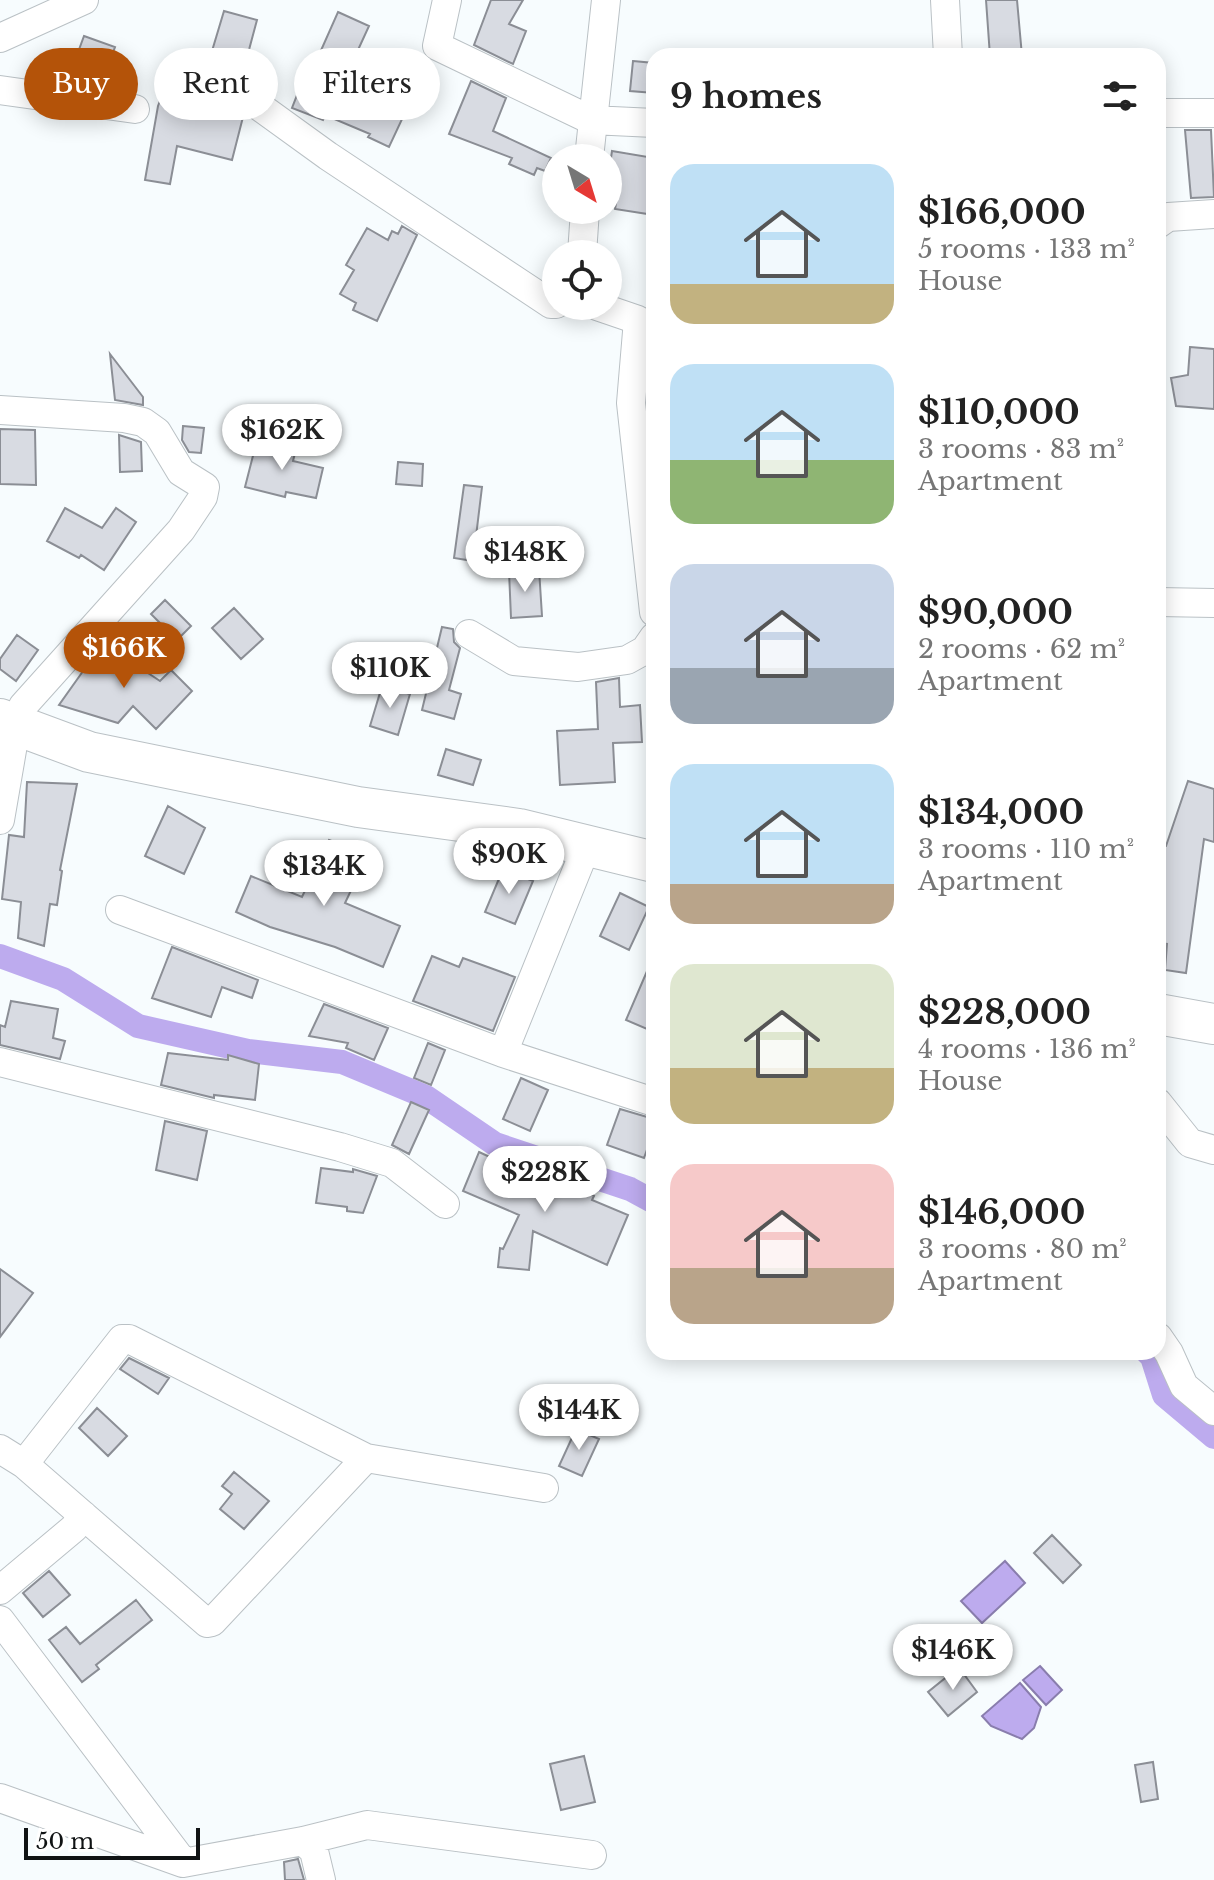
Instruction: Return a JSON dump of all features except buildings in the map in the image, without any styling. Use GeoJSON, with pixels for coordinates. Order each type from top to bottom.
{"type":"FeatureCollection","features":[{"type":"Feature","properties":{"kind":"main road"},"geometry":{"type":"LineString","coordinates":[[5,729],[89,752],[233,783],[358,807],[519,829],[646,860]]}},
{"type":"Feature","properties":{"kind":"main road"},"geometry":{"type":"LineString","coordinates":[[1166,1015],[1214,1024]]}},
{"type":"Feature","properties":{"kind":"street"},"geometry":{"type":"LineString","coordinates":[[0,38],[84,0]]}},
{"type":"Feature","properties":{"kind":"street"},"geometry":{"type":"LineString","coordinates":[[447,0],[437,46],[591,120],[646,123]]}},
{"type":"Feature","properties":{"kind":"street"},"geometry":{"type":"LineString","coordinates":[[590,144],[606,0]]}},
{"type":"Feature","properties":{"kind":"street"},"geometry":{"type":"LineString","coordinates":[[945,0],[948,48]]}},
{"type":"Feature","properties":{"kind":"street"},"geometry":{"type":"LineString","coordinates":[[0,90],[24,93]]}},
{"type":"Feature","properties":{"kind":"street"},"geometry":{"type":"LineString","coordinates":[[1166,113],[1214,113]]}},
{"type":"Feature","properties":{"kind":"street"},"geometry":{"type":"LineString","coordinates":[[278,120],[542,298]]}},
{"type":"Feature","properties":{"kind":"street"},"geometry":{"type":"LineString","coordinates":[[1166,218],[1214,214]]}},
{"type":"Feature","properties":{"kind":"street"},"geometry":{"type":"LineString","coordinates":[[622,315],[638,320],[631,403],[646,539]]}},
{"type":"Feature","properties":{"kind":"street"},"geometry":{"type":"LineString","coordinates":[[0,410],[143,422],[157,432],[181,472],[205,487],[203,497],[181,530],[5,729],[0,820]]}},
{"type":"Feature","properties":{"kind":"street"},"geometry":{"type":"LineString","coordinates":[[1166,602],[1214,603]]}},
{"type":"Feature","properties":{"kind":"street"},"geometry":{"type":"LineString","coordinates":[[469,634],[514,661],[578,667],[627,660],[646,649]]}},
{"type":"Feature","properties":{"kind":"street"},"geometry":{"type":"LineString","coordinates":[[503,1053],[587,845]]}},
{"type":"Feature","properties":{"kind":"street"},"geometry":{"type":"LineString","coordinates":[[120,910],[503,1053],[646,1099]]}},
{"type":"Feature","properties":{"kind":"street"},"geometry":{"type":"LineString","coordinates":[[0,1062],[340,1147],[392,1163],[445,1204]]}},
{"type":"Feature","properties":{"kind":"street"},"geometry":{"type":"LineString","coordinates":[[1166,1113],[1190,1143],[1214,1150]]}},
{"type":"Feature","properties":{"kind":"street"},"geometry":{"type":"LineString","coordinates":[[24,1464],[122,1339],[129,1339],[366,1458],[544,1488]]}},
{"type":"Feature","properties":{"kind":"street"},"geometry":{"type":"LineString","coordinates":[[1166,1349],[1184,1386],[1214,1411]]}},
{"type":"Feature","properties":{"kind":"street"},"geometry":{"type":"LineString","coordinates":[[0,1449],[24,1464],[207,1623],[212,1622],[366,1458]]}},
{"type":"Feature","properties":{"kind":"street"},"geometry":{"type":"LineString","coordinates":[[0,1590],[74,1528],[83,1515]]}},
{"type":"Feature","properties":{"kind":"street"},"geometry":{"type":"LineString","coordinates":[[0,1620],[183,1863]]}},
{"type":"Feature","properties":{"kind":"street"},"geometry":{"type":"LineString","coordinates":[[0,1798],[183,1863],[303,1841],[367,1825],[592,1855]]}},
{"type":"Feature","properties":{"kind":"street"},"geometry":{"type":"LineString","coordinates":[[303,1841],[314,1851],[321,1880]]}},
{"type":"Feature","properties":{"kind":"shaded area"},"geometry":{"type":"Polygon","coordinates":[[[1005,1561],[1025,1583],[982,1623],[961,1601],[1005,1561]]]}},
{"type":"Feature","properties":{"kind":"shaded area"},"geometry":{"type":"Polygon","coordinates":[[[1040,1666],[1062,1690],[1046,1705],[1023,1680],[1040,1666]]]}},
{"type":"Feature","properties":{"kind":"shaded area"},"geometry":{"type":"Polygon","coordinates":[[[1020,1683],[1041,1707],[1034,1728],[1022,1739],[991,1726],[982,1716],[1020,1683]]]}},
{"type":"Feature","properties":{"kind":"waterway"},"geometry":{"type":"LineString","coordinates":[[0,956],[63,979],[138,1026],[248,1051],[342,1062],[426,1097],[495,1144],[630,1189],[646,1198]]}},
{"type":"Feature","properties":{"kind":"waterway"},"geometry":{"type":"LineString","coordinates":[[1153,1360],[1164,1395],[1214,1437]]}}]}
